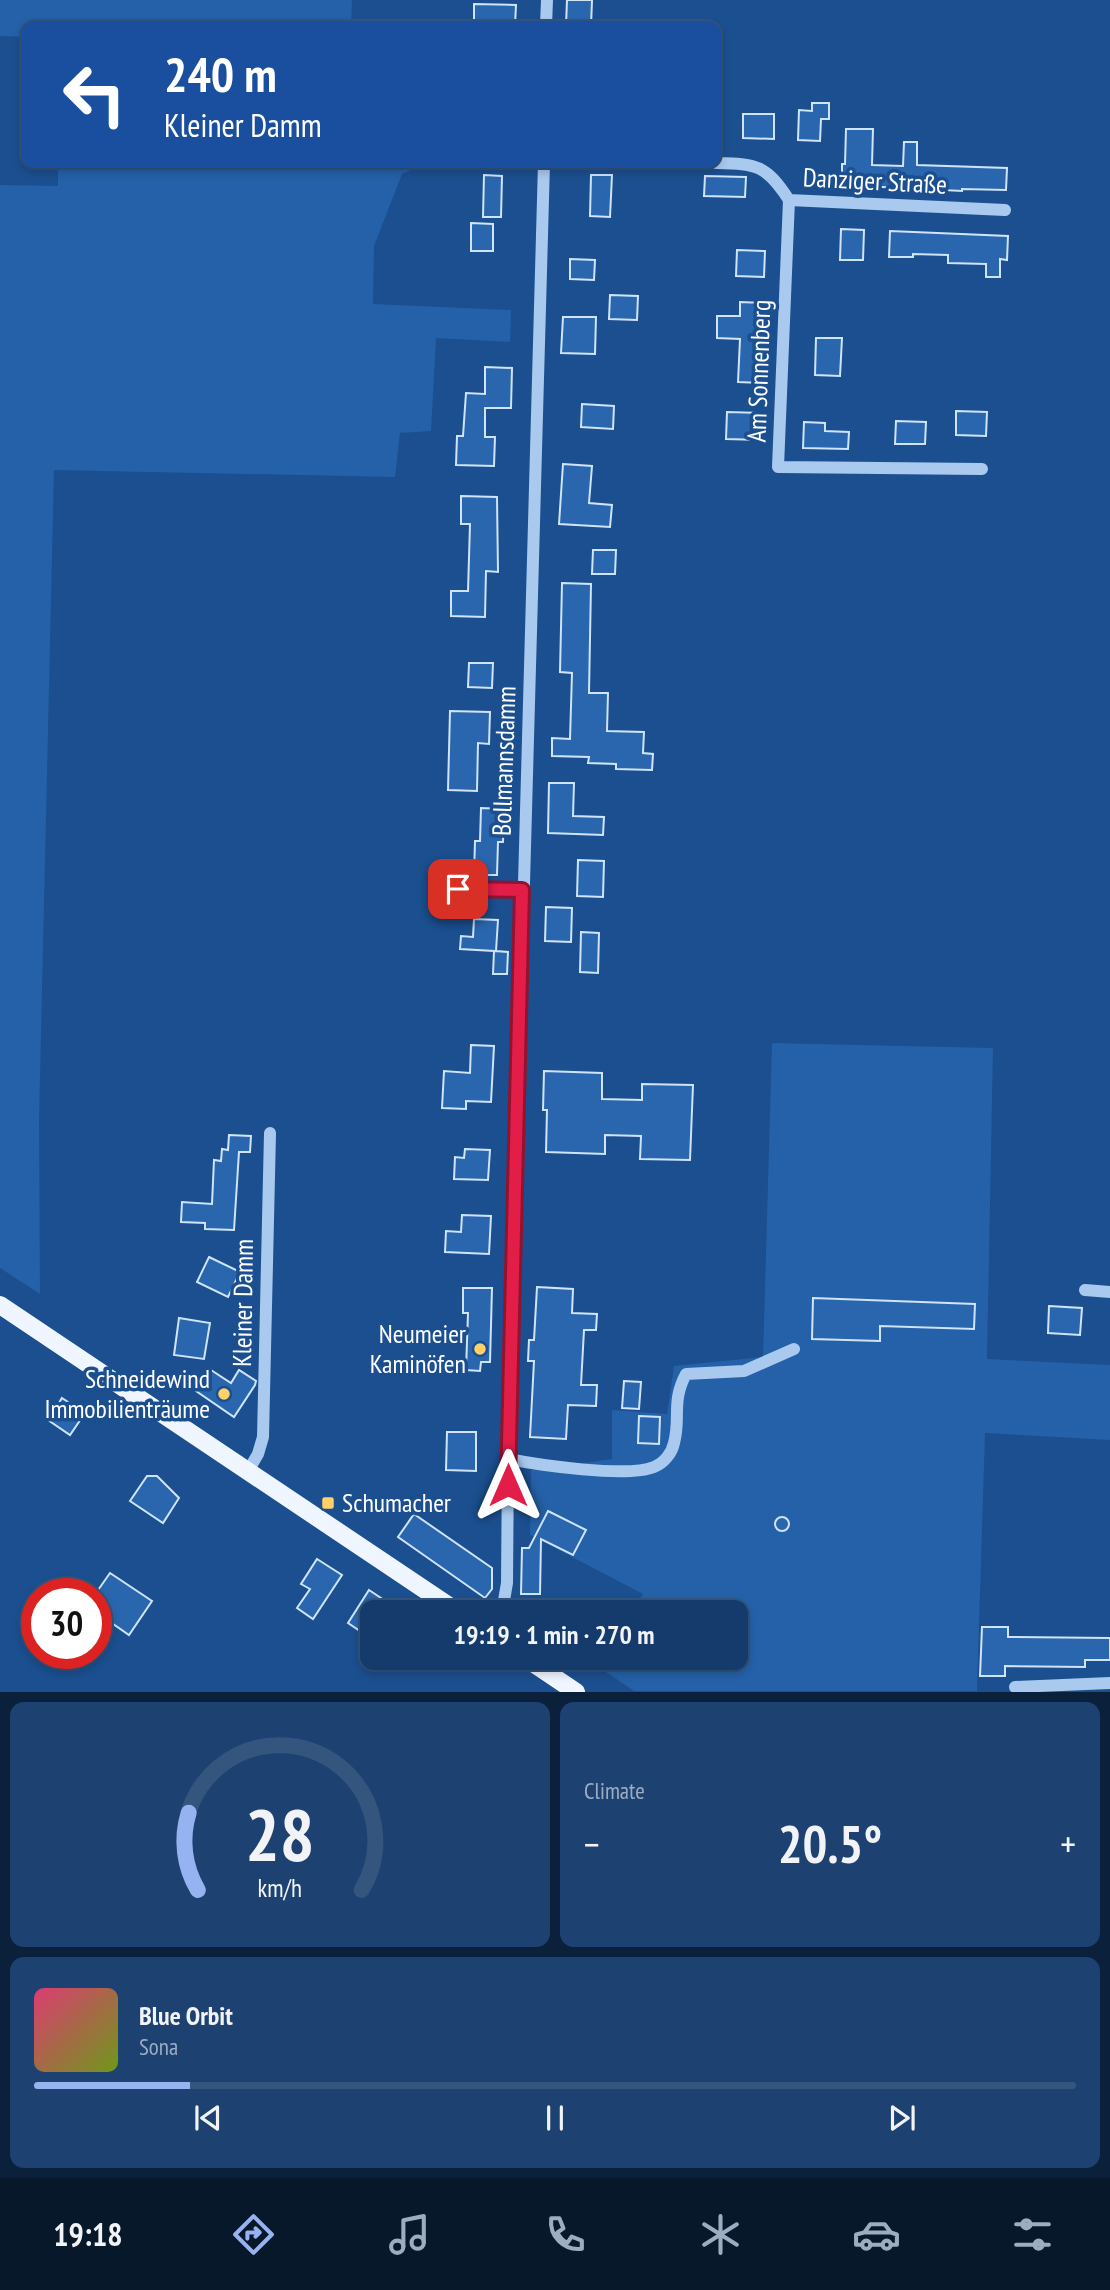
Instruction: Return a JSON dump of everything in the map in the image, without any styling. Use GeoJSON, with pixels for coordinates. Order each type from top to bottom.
{"type":"FeatureCollection","features":[{"type":"Feature","properties":{"kind":"main road"},"geometry":{"type":"LineString","coordinates":[[0,1305],[440,1600]]}},
{"type":"Feature","properties":{"kind":"main road"},"geometry":{"type":"LineString","coordinates":[[543,1670],[576,1692]]}},
{"type":"Feature","properties":{"kind":"street"},"geometry":{"type":"LineString","coordinates":[[546,21],[547,0]]}},
{"type":"Feature","properties":{"kind":"street","name":"Danziger Straße"},"geometry":{"type":"LineString","coordinates":[[721,163],[751,164],[775,178],[789,200],[1005,210]]}},
{"type":"Feature","properties":{"kind":"street","name":"Bollmannsdamm"},"geometry":{"type":"LineString","coordinates":[[504,1600],[508,1583],[508,1459],[522,890],[544,168]]}},
{"type":"Feature","properties":{"kind":"street","name":"Am Sonnenberg"},"geometry":{"type":"LineString","coordinates":[[789,200],[778,467],[982,469]]}},
{"type":"Feature","properties":{"kind":"street"},"geometry":{"type":"LineString","coordinates":[[458,889],[522,890]]}},
{"type":"Feature","properties":{"kind":"street","name":"Kleiner Damm"},"geometry":{"type":"LineString","coordinates":[[248,1471],[258,1454],[263,1437],[270,1133]]}},
{"type":"Feature","properties":{"kind":"street"},"geometry":{"type":"LineString","coordinates":[[1085,1290],[1110,1292]]}},
{"type":"Feature","properties":{"kind":"street"},"geometry":{"type":"LineString","coordinates":[[508,1459],[550,1467],[635,1471],[654,1467],[669,1456],[675,1442],[677,1390],[686,1374],[744,1371],[794,1349]]}},
{"type":"Feature","properties":{"kind":"street"},"geometry":{"type":"LineString","coordinates":[[1016,1687],[1110,1683]]}},
{"type":"Feature","properties":{"kind":"shaded area"},"geometry":{"type":"Polygon","coordinates":[[[0,0],[352,0],[351,21],[21,21],[21,37],[0,36],[0,0]]]}},
{"type":"Feature","properties":{"kind":"shaded area"},"geometry":{"type":"Polygon","coordinates":[[[58,168],[413,169],[402,174],[374,246],[373,304],[511,310],[510,342],[436,338],[431,431],[400,433],[395,477],[54,470],[39,1121],[40,1294],[0,1268],[0,185],[58,186],[58,168]]]}},
{"type":"Feature","properties":{"kind":"shaded area"},"geometry":{"type":"Polygon","coordinates":[[[772,1043],[993,1048],[987,1359],[1110,1365],[1110,1440],[985,1433],[977,1691],[634,1691],[603,1670],[748,1670],[748,1600],[639,1600],[643,1594],[530,1535],[531,1470],[612,1459],[612,1410],[667,1414],[674,1366],[763,1357],[772,1043]]]}},
{"type":"Feature","properties":{"kind":"building"},"geometry":{"type":"Polygon","coordinates":[[[567,0],[592,0],[591,21],[566,21],[567,0]]]}},
{"type":"Feature","properties":{"kind":"building"},"geometry":{"type":"Polygon","coordinates":[[[474,4],[516,5],[515,21],[474,21],[474,4]]]}},
{"type":"Feature","properties":{"kind":"building"},"geometry":{"type":"Polygon","coordinates":[[[812,103],[829,103],[829,119],[821,119],[820,141],[798,140],[799,110],[812,111],[812,103]]]}},
{"type":"Feature","properties":{"kind":"building"},"geometry":{"type":"Polygon","coordinates":[[[743,114],[774,114],[774,139],[743,138],[743,114]]]}},
{"type":"Feature","properties":{"kind":"building"},"geometry":{"type":"Polygon","coordinates":[[[846,129],[873,129],[872,165],[903,166],[904,142],[917,142],[917,165],[1007,168],[1006,190],[962,191],[842,185],[846,129]]]}},
{"type":"Feature","properties":{"kind":"building"},"geometry":{"type":"Polygon","coordinates":[[[484,175],[502,176],[501,217],[483,217],[484,175]]]}},
{"type":"Feature","properties":{"kind":"building"},"geometry":{"type":"Polygon","coordinates":[[[591,175],[612,175],[610,217],[590,216],[591,175]]]}},
{"type":"Feature","properties":{"kind":"building"},"geometry":{"type":"Polygon","coordinates":[[[705,176],[746,177],[745,197],[704,196],[705,176]]]}},
{"type":"Feature","properties":{"kind":"building"},"geometry":{"type":"Polygon","coordinates":[[[471,223],[493,224],[493,251],[471,251],[471,223]]]}},
{"type":"Feature","properties":{"kind":"building"},"geometry":{"type":"Polygon","coordinates":[[[841,229],[864,230],[863,260],[840,260],[841,229]]]}},
{"type":"Feature","properties":{"kind":"building"},"geometry":{"type":"Polygon","coordinates":[[[890,231],[1008,236],[1007,260],[1000,259],[1000,277],[986,277],[986,264],[948,263],[948,255],[913,254],[913,257],[889,257],[890,231]]]}},
{"type":"Feature","properties":{"kind":"building"},"geometry":{"type":"Polygon","coordinates":[[[737,250],[765,251],[764,277],[736,276],[737,250]]]}},
{"type":"Feature","properties":{"kind":"building"},"geometry":{"type":"Polygon","coordinates":[[[570,259],[595,260],[594,280],[570,279],[570,259]]]}},
{"type":"Feature","properties":{"kind":"building"},"geometry":{"type":"Polygon","coordinates":[[[610,295],[638,296],[637,320],[609,319],[610,295]]]}},
{"type":"Feature","properties":{"kind":"building"},"geometry":{"type":"Polygon","coordinates":[[[740,302],[764,303],[761,383],[738,382],[740,339],[717,338],[717,316],[740,316],[740,302]]]}},
{"type":"Feature","properties":{"kind":"building"},"geometry":{"type":"Polygon","coordinates":[[[563,317],[596,317],[595,354],[561,353],[563,317]]]}},
{"type":"Feature","properties":{"kind":"building"},"geometry":{"type":"Polygon","coordinates":[[[816,338],[842,338],[840,376],[815,375],[816,338]]]}},
{"type":"Feature","properties":{"kind":"building"},"geometry":{"type":"Polygon","coordinates":[[[485,367],[512,368],[511,408],[485,408],[485,437],[495,437],[494,466],[456,465],[457,436],[463,436],[466,393],[485,394],[485,367]]]}},
{"type":"Feature","properties":{"kind":"building"},"geometry":{"type":"Polygon","coordinates":[[[582,404],[614,406],[613,429],[581,427],[582,404]]]}},
{"type":"Feature","properties":{"kind":"building"},"geometry":{"type":"Polygon","coordinates":[[[956,411],[987,412],[986,436],[956,435],[956,411]]]}},
{"type":"Feature","properties":{"kind":"building"},"geometry":{"type":"Polygon","coordinates":[[[727,412],[762,413],[761,440],[726,439],[727,412]]]}},
{"type":"Feature","properties":{"kind":"building"},"geometry":{"type":"Polygon","coordinates":[[[896,421],[926,422],[925,444],[895,444],[896,421]]]}},
{"type":"Feature","properties":{"kind":"building"},"geometry":{"type":"Polygon","coordinates":[[[804,422],[825,423],[825,431],[849,432],[848,449],[803,448],[804,422]]]}},
{"type":"Feature","properties":{"kind":"building"},"geometry":{"type":"Polygon","coordinates":[[[563,464],[592,466],[589,503],[612,505],[610,527],[559,524],[563,464]]]}},
{"type":"Feature","properties":{"kind":"building"},"geometry":{"type":"Polygon","coordinates":[[[461,496],[497,497],[498,572],[486,571],[485,617],[451,616],[451,591],[468,591],[470,524],[461,524],[461,496]]]}},
{"type":"Feature","properties":{"kind":"building"},"geometry":{"type":"Polygon","coordinates":[[[593,550],[616,550],[615,574],[592,574],[593,550]]]}},
{"type":"Feature","properties":{"kind":"building"},"geometry":{"type":"Polygon","coordinates":[[[562,583],[591,584],[589,693],[608,693],[607,731],[644,732],[643,753],[653,754],[652,770],[616,769],[616,764],[588,763],[589,757],[552,756],[552,738],[570,739],[572,673],[560,672],[562,583]]]}},
{"type":"Feature","properties":{"kind":"building"},"geometry":{"type":"Polygon","coordinates":[[[469,663],[493,663],[492,688],[468,687],[469,663]]]}},
{"type":"Feature","properties":{"kind":"building"},"geometry":{"type":"Polygon","coordinates":[[[450,711],[490,712],[489,744],[478,743],[477,791],[448,790],[450,711]]]}},
{"type":"Feature","properties":{"kind":"building"},"geometry":{"type":"Polygon","coordinates":[[[549,783],[574,783],[573,816],[604,817],[603,835],[548,833],[549,783]]]}},
{"type":"Feature","properties":{"kind":"building"},"geometry":{"type":"Polygon","coordinates":[[[481,808],[504,809],[503,842],[498,842],[497,875],[474,875],[475,841],[480,841],[481,808]]]}},
{"type":"Feature","properties":{"kind":"building"},"geometry":{"type":"Polygon","coordinates":[[[578,860],[604,861],[603,897],[577,896],[578,860]]]}},
{"type":"Feature","properties":{"kind":"building"},"geometry":{"type":"Polygon","coordinates":[[[546,907],[572,908],[571,942],[545,941],[546,907]]]}},
{"type":"Feature","properties":{"kind":"building"},"geometry":{"type":"Polygon","coordinates":[[[474,919],[498,920],[496,951],[508,952],[507,974],[493,974],[494,951],[460,949],[461,936],[473,937],[474,919]]]}},
{"type":"Feature","properties":{"kind":"building"},"geometry":{"type":"Polygon","coordinates":[[[581,932],[599,933],[598,973],[580,972],[581,932]]]}},
{"type":"Feature","properties":{"kind":"building"},"geometry":{"type":"Polygon","coordinates":[[[471,1045],[494,1046],[491,1102],[466,1101],[466,1109],[442,1108],[444,1071],[470,1073],[471,1045]]]}},
{"type":"Feature","properties":{"kind":"building"},"geometry":{"type":"Polygon","coordinates":[[[544,1071],[602,1073],[602,1099],[642,1100],[642,1084],[693,1085],[690,1160],[640,1159],[641,1136],[605,1135],[605,1154],[546,1152],[544,1071]]]}},
{"type":"Feature","properties":{"kind":"building"},"geometry":{"type":"Polygon","coordinates":[[[229,1135],[251,1136],[250,1152],[239,1152],[234,1230],[205,1229],[205,1223],[181,1222],[182,1202],[212,1204],[214,1160],[221,1161],[222,1149],[228,1150],[229,1135]]]}},
{"type":"Feature","properties":{"kind":"building"},"geometry":{"type":"Polygon","coordinates":[[[465,1149],[490,1150],[488,1180],[454,1179],[455,1157],[464,1158],[465,1149]]]}},
{"type":"Feature","properties":{"kind":"building"},"geometry":{"type":"Polygon","coordinates":[[[462,1215],[491,1216],[489,1254],[445,1252],[446,1231],[461,1232],[462,1215]]]}},
{"type":"Feature","properties":{"kind":"building"},"geometry":{"type":"Polygon","coordinates":[[[209,1257],[240,1272],[228,1297],[197,1282],[209,1257]]]}},
{"type":"Feature","properties":{"kind":"building"},"geometry":{"type":"Polygon","coordinates":[[[537,1287],[573,1289],[572,1313],[597,1314],[596,1330],[584,1330],[581,1385],[597,1385],[596,1406],[568,1405],[566,1439],[530,1437],[534,1361],[528,1361],[529,1340],[534,1340],[537,1287]]]}},
{"type":"Feature","properties":{"kind":"building"},"geometry":{"type":"Polygon","coordinates":[[[463,1288],[492,1288],[490,1362],[481,1362],[480,1371],[466,1370],[468,1313],[463,1313],[463,1288]]]}},
{"type":"Feature","properties":{"kind":"building"},"geometry":{"type":"Polygon","coordinates":[[[813,1298],[975,1304],[974,1329],[880,1326],[880,1341],[812,1339],[813,1298]]]}},
{"type":"Feature","properties":{"kind":"building"},"geometry":{"type":"Polygon","coordinates":[[[1049,1306],[1082,1308],[1080,1335],[1048,1333],[1049,1306]]]}},
{"type":"Feature","properties":{"kind":"building"},"geometry":{"type":"Polygon","coordinates":[[[179,1318],[210,1323],[204,1359],[174,1355],[179,1318]]]}},
{"type":"Feature","properties":{"kind":"building"},"geometry":{"type":"Polygon","coordinates":[[[211,1370],[231,1383],[239,1370],[256,1381],[234,1417],[196,1391],[211,1370]]]}},
{"type":"Feature","properties":{"kind":"building"},"geometry":{"type":"Polygon","coordinates":[[[624,1381],[641,1382],[639,1409],[622,1408],[624,1381]]]}},
{"type":"Feature","properties":{"kind":"building"},"geometry":{"type":"Polygon","coordinates":[[[62,1398],[85,1413],[70,1435],[48,1420],[62,1398]]]}},
{"type":"Feature","properties":{"kind":"building"},"geometry":{"type":"Polygon","coordinates":[[[639,1416],[660,1417],[659,1444],[638,1443],[639,1416]]]}},
{"type":"Feature","properties":{"kind":"building"},"geometry":{"type":"Polygon","coordinates":[[[447,1432],[476,1432],[476,1471],[446,1470],[447,1432]]]}},
{"type":"Feature","properties":{"kind":"building"},"geometry":{"type":"Polygon","coordinates":[[[147,1476],[157,1476],[179,1498],[163,1523],[130,1501],[147,1476]]]}},
{"type":"Feature","properties":{"kind":"building"},"geometry":{"type":"Polygon","coordinates":[[[548,1511],[586,1530],[573,1555],[541,1539],[540,1594],[521,1594],[522,1548],[529,1548],[548,1511]]]}},
{"type":"Feature","properties":{"kind":"building"},"geometry":{"type":"Polygon","coordinates":[[[414,1514],[492,1568],[492,1589],[485,1598],[398,1537],[414,1514]]]}},
{"type":"Feature","properties":{"kind":"building"},"geometry":{"type":"Polygon","coordinates":[[[779,1517],[785,1517],[789,1524],[785,1531],[779,1531],[775,1527],[775,1521],[779,1517]]]}},
{"type":"Feature","properties":{"kind":"building"},"geometry":{"type":"Polygon","coordinates":[[[317,1559],[342,1575],[313,1619],[297,1608],[310,1589],[301,1584],[317,1559]]]}},
{"type":"Feature","properties":{"kind":"building"},"geometry":{"type":"Polygon","coordinates":[[[110,1573],[152,1601],[129,1635],[112,1623],[112,1578],[106,1578],[110,1573]]]}},
{"type":"Feature","properties":{"kind":"building"},"geometry":{"type":"Polygon","coordinates":[[[369,1590],[384,1600],[363,1600],[369,1590]]]}},
{"type":"Feature","properties":{"kind":"building"},"geometry":{"type":"Polygon","coordinates":[[[360,1604],[360,1631],[348,1623],[360,1604]]]}},
{"type":"Feature","properties":{"kind":"building"},"geometry":{"type":"Polygon","coordinates":[[[982,1627],[1008,1627],[1008,1637],[1110,1638],[1110,1660],[1085,1660],[1085,1667],[1005,1666],[1005,1676],[980,1676],[982,1627]]]}},
{"type":"Feature","properties":{"kind":"place","name":"Neumeier Kaminöfen"},"geometry":{"type":"Point","coordinates":[480,1349]}},
{"type":"Feature","properties":{"kind":"place","name":"Schneidewind Immobilienträume"},"geometry":{"type":"Point","coordinates":[224,1394]}},
{"type":"Feature","properties":{"kind":"place","name":"Schumacher"},"geometry":{"type":"Point","coordinates":[328,1503]}},
{"type":"Feature","properties":{"kind":"route"},"geometry":{"type":"LineString","coordinates":[[458,889],[522,890],[508,1485]]}}]}
